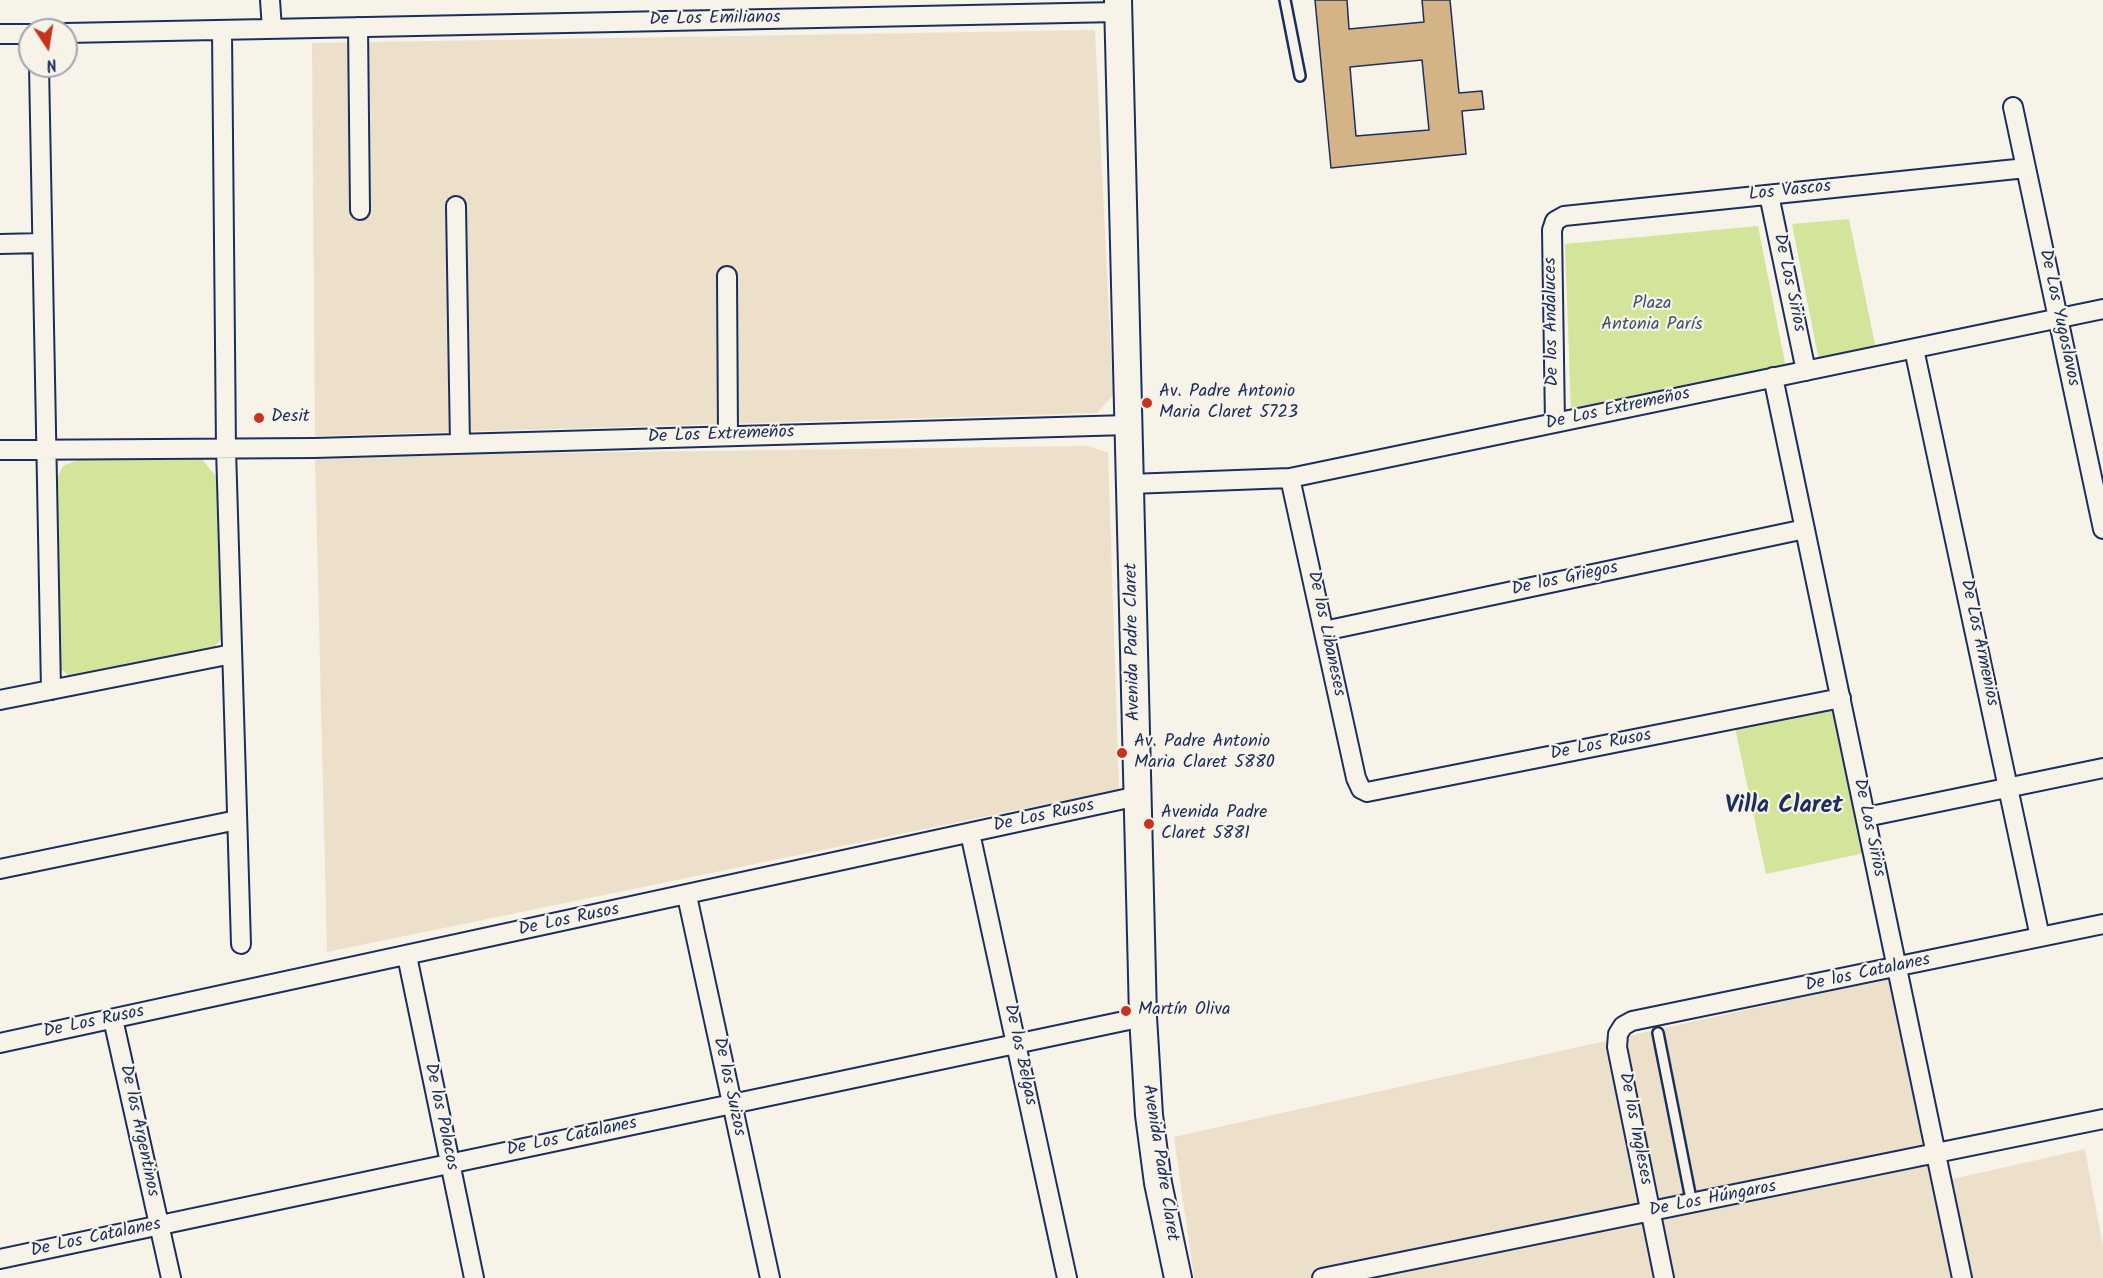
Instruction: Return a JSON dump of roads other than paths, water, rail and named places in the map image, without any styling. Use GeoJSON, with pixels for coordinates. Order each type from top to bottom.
{"type":"FeatureCollection","features":[{"type":"Feature","properties":{"kind":"main road","name":"Avenida Padre Claret"},"geometry":{"type":"LineString","coordinates":[[1118,6],[1143,1017],[1149,1115],[1158,1183],[1178,1278]]}},
{"type":"Feature","properties":{"kind":"street"},"geometry":{"type":"LineString","coordinates":[[270,0],[272,29]]}},
{"type":"Feature","properties":{"kind":"street","name":"De Los Emilianos"},"geometry":{"type":"LineString","coordinates":[[78,33],[222,32],[1118,6]]}},
{"type":"Feature","properties":{"kind":"street"},"geometry":{"type":"LineString","coordinates":[[358,27],[360,210]]}},
{"type":"Feature","properties":{"kind":"street"},"geometry":{"type":"LineString","coordinates":[[222,32],[226,449],[241,944]]}},
{"type":"Feature","properties":{"kind":"street"},"geometry":{"type":"LineString","coordinates":[[0,34],[18,34]]}},
{"type":"Feature","properties":{"kind":"street"},"geometry":{"type":"LineString","coordinates":[[39,78],[51,690]]}},
{"type":"Feature","properties":{"kind":"street","name":"De Los Yugoslavos"},"geometry":{"type":"LineString","coordinates":[[2013,107],[2103,530]]}},
{"type":"Feature","properties":{"kind":"street","name":"Los Vascos"},"geometry":{"type":"LineString","coordinates":[[1555,221],[1564,216],[2026,168]]}},
{"type":"Feature","properties":{"kind":"street","name":"De Los Sirios"},"geometry":{"type":"LineString","coordinates":[[1769,195],[1806,371]]}},
{"type":"Feature","properties":{"kind":"street"},"geometry":{"type":"LineString","coordinates":[[456,206],[460,444]]}},
{"type":"Feature","properties":{"kind":"street","name":"De los Andaluces"},"geometry":{"type":"LineString","coordinates":[[1555,221],[1552,230],[1555,423]]}},
{"type":"Feature","properties":{"kind":"street"},"geometry":{"type":"LineString","coordinates":[[0,244],[42,243]]}},
{"type":"Feature","properties":{"kind":"street"},"geometry":{"type":"LineString","coordinates":[[727,276],[728,436]]}},
{"type":"Feature","properties":{"kind":"street","name":"De Los Extremeños"},"geometry":{"type":"LineString","coordinates":[[1130,484],[1290,478],[2103,309]]}},
{"type":"Feature","properties":{"kind":"street","name":"De Los Armenios"},"geometry":{"type":"LineString","coordinates":[[1914,349],[2040,938]]}},
{"type":"Feature","properties":{"kind":"street","name":"De Los Sirios"},"geometry":{"type":"LineString","coordinates":[[1773,377],[1962,1278]]}},
{"type":"Feature","properties":{"kind":"street","name":"De Los Extremeños"},"geometry":{"type":"LineString","coordinates":[[0,450],[314,448],[1128,425]]}},
{"type":"Feature","properties":{"kind":"street","name":"De los Libaneses"},"geometry":{"type":"LineString","coordinates":[[1290,478],[1356,778],[1361,789]]}},
{"type":"Feature","properties":{"kind":"street","name":"De los Griegos"},"geometry":{"type":"LineString","coordinates":[[1324,631],[1805,529]]}},
{"type":"Feature","properties":{"kind":"street"},"geometry":{"type":"LineString","coordinates":[[0,700],[232,654]]}},
{"type":"Feature","properties":{"kind":"street","name":"De Los Rusos"},"geometry":{"type":"LineString","coordinates":[[1361,789],[1367,792],[1380,791],[1841,698]]}},
{"type":"Feature","properties":{"kind":"street"},"geometry":{"type":"LineString","coordinates":[[1866,817],[2103,768]]}},
{"type":"Feature","properties":{"kind":"street","name":"De Los Rusos"},"geometry":{"type":"LineString","coordinates":[[0,1043],[687,896],[1138,796]]}},
{"type":"Feature","properties":{"kind":"street"},"geometry":{"type":"LineString","coordinates":[[0,869],[237,820]]}},
{"type":"Feature","properties":{"kind":"street","name":"De los Belgas"},"geometry":{"type":"LineString","coordinates":[[970,833],[1067,1278]]}},
{"type":"Feature","properties":{"kind":"street","name":"De los Suizos"},"geometry":{"type":"LineString","coordinates":[[687,896],[770,1278]]}},
{"type":"Feature","properties":{"kind":"street","name":"De los Catalanes"},"geometry":{"type":"LineString","coordinates":[[1632,1021],[2103,924]]}},
{"type":"Feature","properties":{"kind":"street","name":"De los Polacos"},"geometry":{"type":"LineString","coordinates":[[407,956],[474,1278]]}},
{"type":"Feature","properties":{"kind":"street","name":"De Los Catalanes"},"geometry":{"type":"LineString","coordinates":[[0,1259],[1143,1017]]}},
{"type":"Feature","properties":{"kind":"street","name":"De los Argentinos"},"geometry":{"type":"LineString","coordinates":[[113,1018],[171,1278]]}},
{"type":"Feature","properties":{"kind":"street","name":"De los Ingleses"},"geometry":{"type":"LineString","coordinates":[[1632,1021],[1623,1026],[1618,1034],[1617,1047],[1664,1278]]}},
{"type":"Feature","properties":{"kind":"street","name":"De Los Húngaros"},"geometry":{"type":"LineString","coordinates":[[1322,1278],[1366,1274],[2103,1119]]}},
{"type":"Feature","properties":{"kind":"lane"},"geometry":{"type":"LineString","coordinates":[[1285,0],[1300,76]]}},
{"type":"Feature","properties":{"kind":"lane"},"geometry":{"type":"LineString","coordinates":[[1658,1033],[1692,1204]]}},
{"type":"Feature","properties":{"kind":"place","name":"Av. Padre Antonio Maria Claret 5723"},"geometry":{"type":"Point","coordinates":[1147,403]}},
{"type":"Feature","properties":{"kind":"place","name":"Desit"},"geometry":{"type":"Point","coordinates":[259,418]}},
{"type":"Feature","properties":{"kind":"place","name":"Av. Padre Antonio Maria Claret 5880"},"geometry":{"type":"Point","coordinates":[1122,753]}},
{"type":"Feature","properties":{"kind":"place","name":"Avenida Padre Claret 5881"},"geometry":{"type":"Point","coordinates":[1149,824]}},
{"type":"Feature","properties":{"kind":"place","name":"Martín Oliva"},"geometry":{"type":"Point","coordinates":[1126,1011]}},
{"type":"Feature","properties":{"kind":"district","name":"Villa Claret"},"geometry":{"type":"Point","coordinates":[1784,808]}},
{"type":"Feature","properties":{"kind":"park label","name":"Plaza Antonia París"},"geometry":{"type":"Point","coordinates":[1652,315]}}]}
